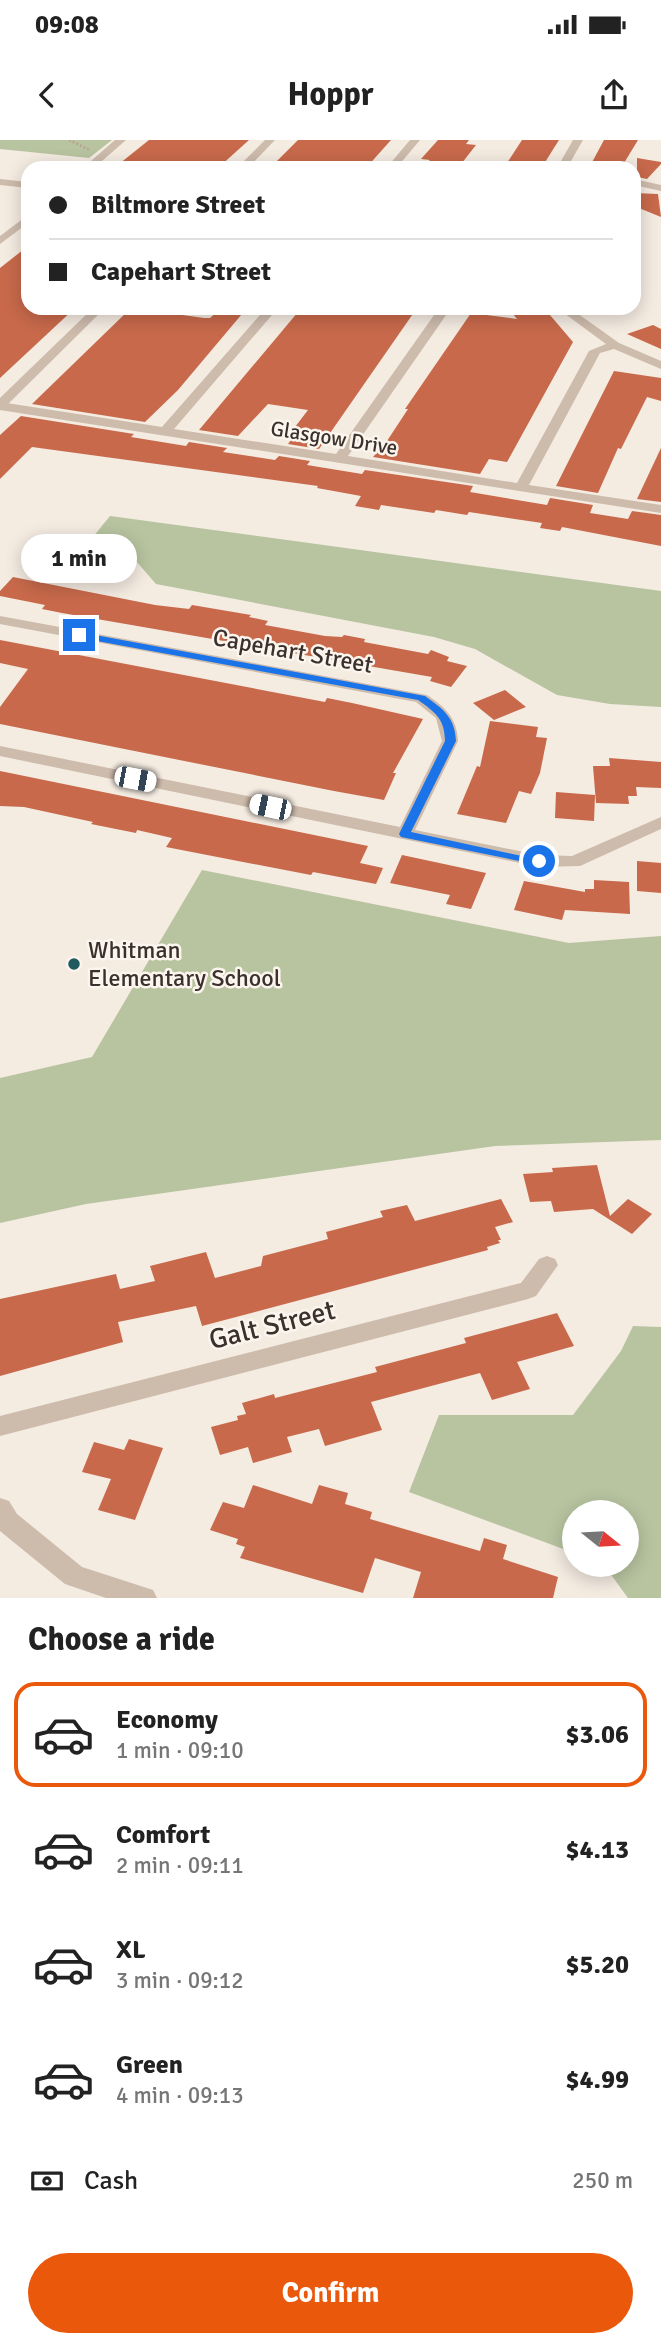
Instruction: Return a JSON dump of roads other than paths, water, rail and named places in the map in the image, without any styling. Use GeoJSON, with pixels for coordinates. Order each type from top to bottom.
{"type":"FeatureCollection","features":[{"type":"Feature","properties":{"kind":"street"},"geometry":{"type":"LineString","coordinates":[[96,161],[121,140]]}},
{"type":"Feature","properties":{"kind":"street"},"geometry":{"type":"LineString","coordinates":[[249,161],[271,140]]}},
{"type":"Feature","properties":{"kind":"street"},"geometry":{"type":"LineString","coordinates":[[397,161],[415,140]]}},
{"type":"Feature","properties":{"kind":"street"},"geometry":{"type":"LineString","coordinates":[[566,161],[578,140]]}},
{"type":"Feature","properties":{"kind":"street"},"geometry":{"type":"LineString","coordinates":[[0,182],[21,184]]}},
{"type":"Feature","properties":{"kind":"street"},"geometry":{"type":"LineString","coordinates":[[641,184],[661,188]]}},
{"type":"Feature","properties":{"kind":"street"},"geometry":{"type":"LineString","coordinates":[[0,242],[21,224]]}},
{"type":"Feature","properties":{"kind":"street"},"geometry":{"type":"LineString","coordinates":[[0,405],[92,315]]}},
{"type":"Feature","properties":{"kind":"street"},"geometry":{"type":"LineString","coordinates":[[166,431],[266,315]]}},
{"type":"Feature","properties":{"kind":"street"},"geometry":{"type":"LineString","coordinates":[[340,458],[440,315]]}},
{"type":"Feature","properties":{"kind":"street"},"geometry":{"type":"LineString","coordinates":[[573,315],[615,345],[661,365]]}},
{"type":"Feature","properties":{"kind":"street"},"geometry":{"type":"LineString","coordinates":[[522,486],[595,351],[615,345]]}},
{"type":"Feature","properties":{"kind":"street","name":"Glasgow Drive"},"geometry":{"type":"LineString","coordinates":[[0,405],[661,509]]}},
{"type":"Feature","properties":{"kind":"street","name":"Capehart Street"},"geometry":{"type":"LineString","coordinates":[[0,620],[421,698],[444,714],[450,727],[450,741],[405,834]]}},
{"type":"Feature","properties":{"kind":"street"},"geometry":{"type":"LineString","coordinates":[[0,751],[539,861],[574,862],[661,822]]}},
{"type":"Feature","properties":{"kind":"street","name":"Galt Street"},"geometry":{"type":"LineString","coordinates":[[0,1426],[528,1290],[547,1265]]}},
{"type":"Feature","properties":{"kind":"street"},"geometry":{"type":"LineString","coordinates":[[0,1508],[8,1522],[74,1576],[144,1598]]}},
{"type":"Feature","properties":{"kind":"place","name":"Whitman Elementary School"},"geometry":{"type":"Point","coordinates":[74,964]}}]}
